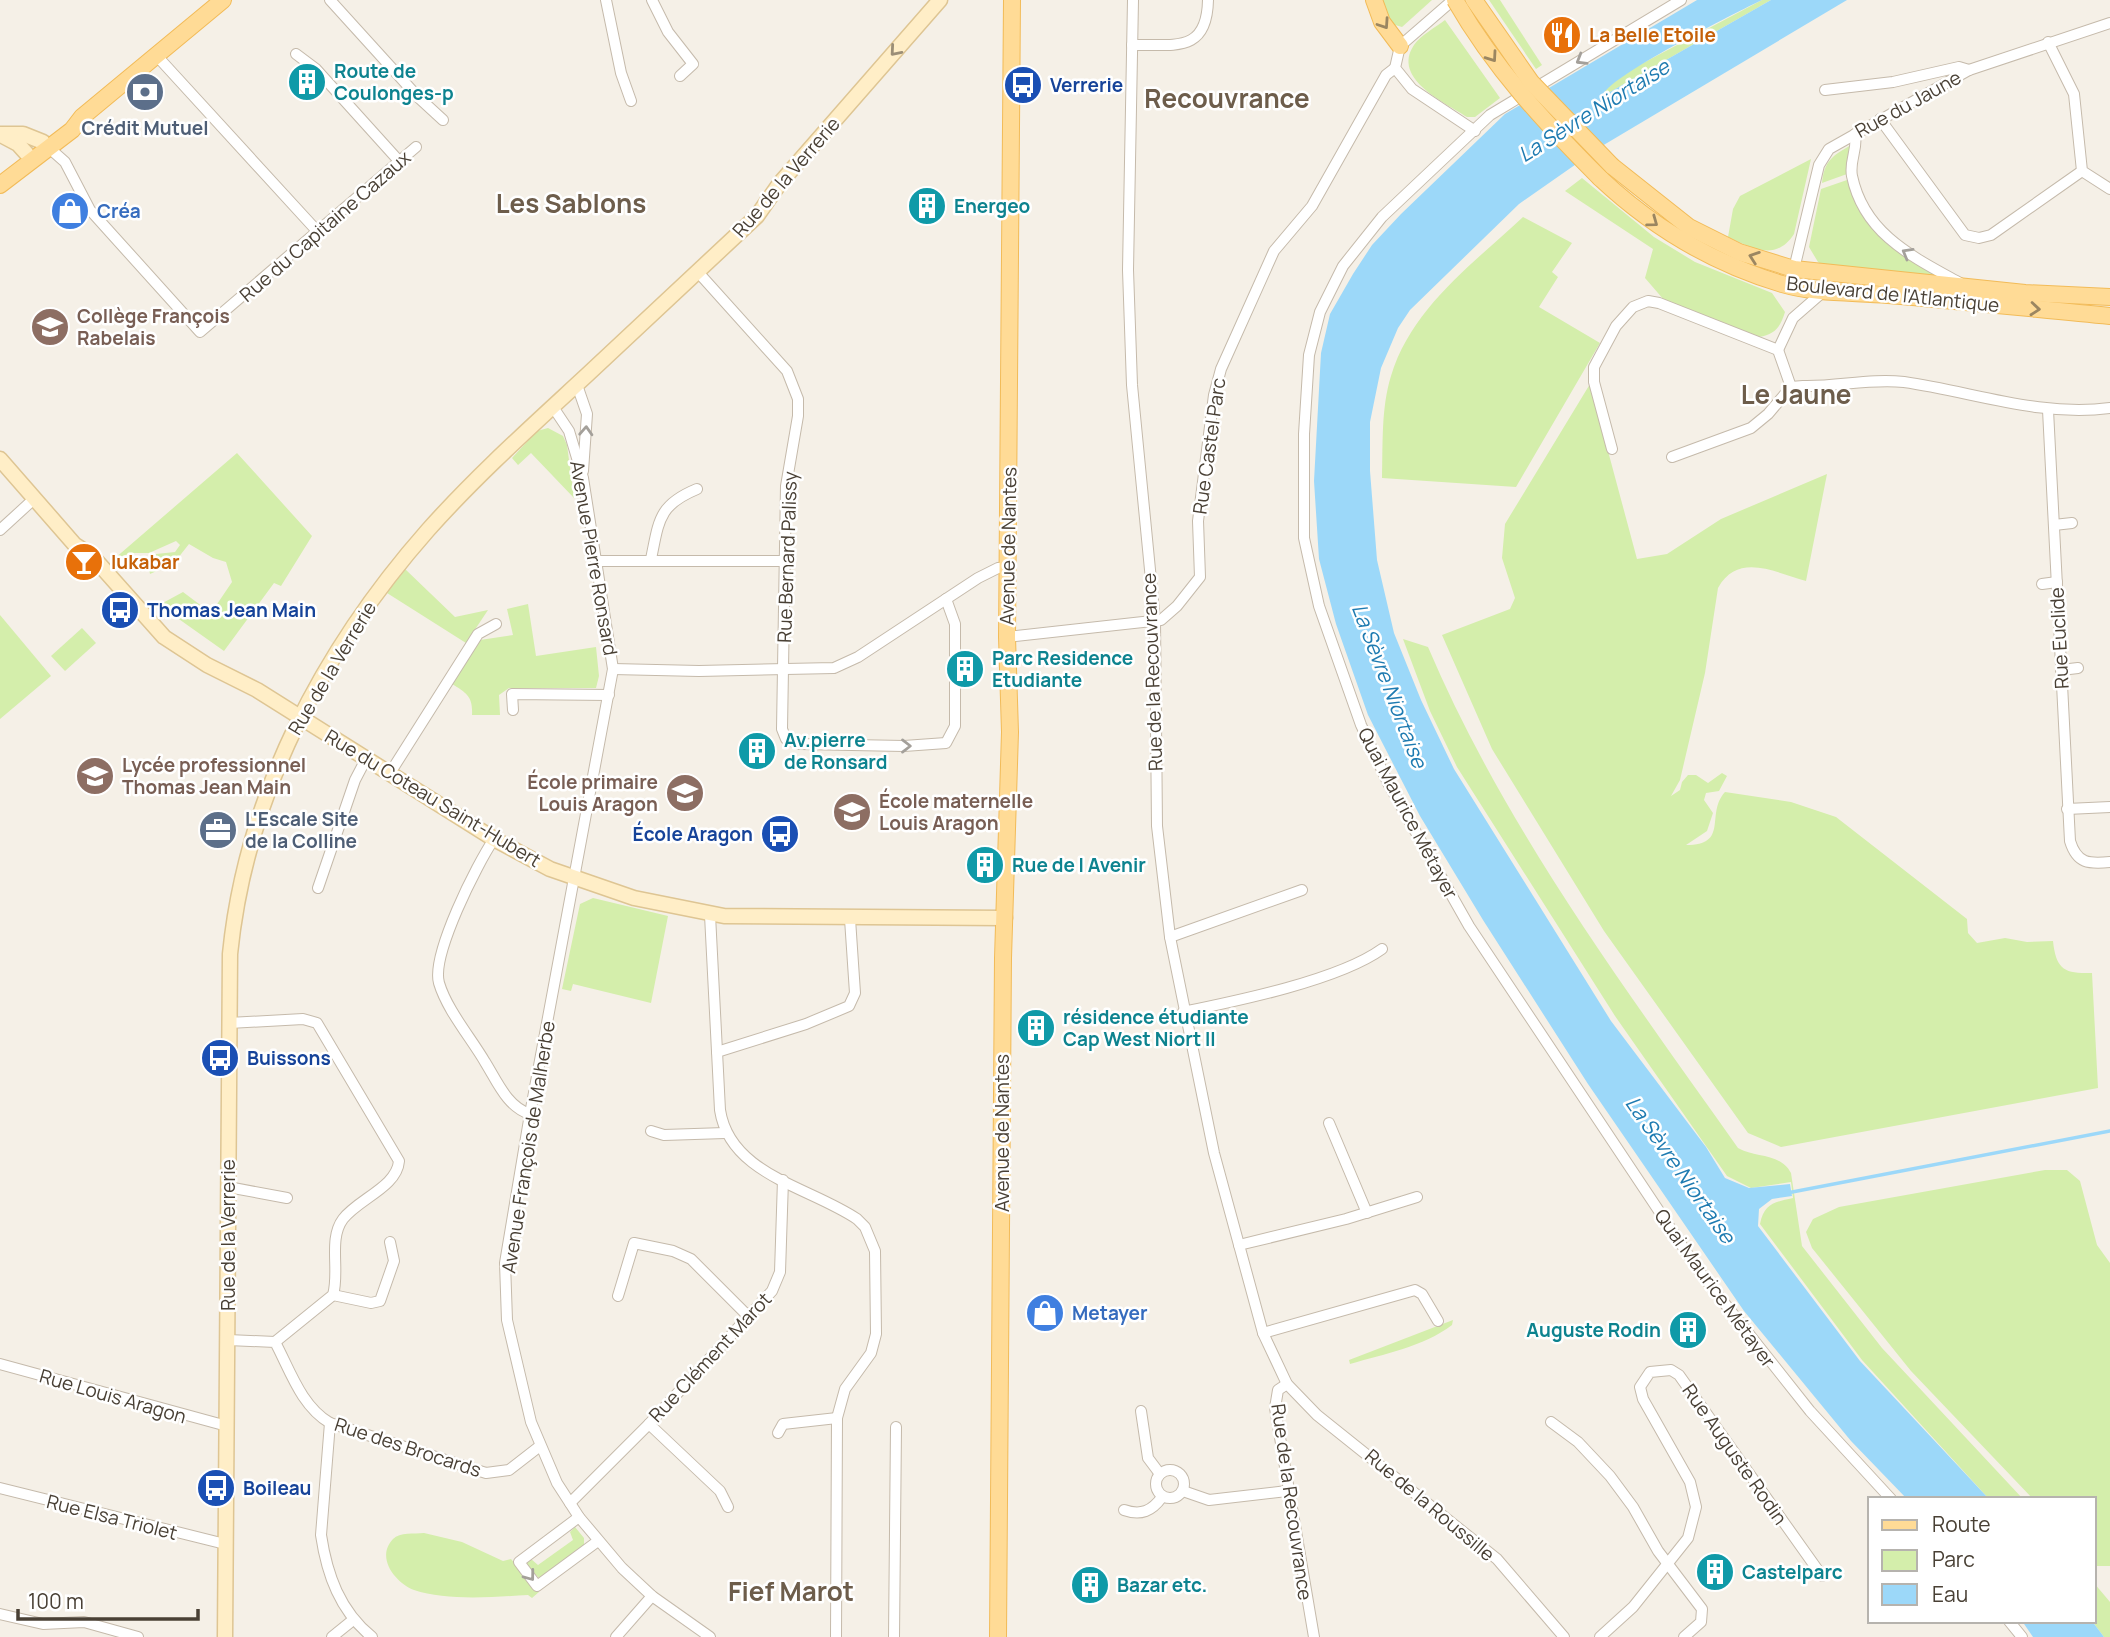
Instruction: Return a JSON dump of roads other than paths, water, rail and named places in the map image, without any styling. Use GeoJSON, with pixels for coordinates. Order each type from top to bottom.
{"type":"FeatureCollection","features":[{"type":"Feature","properties":{"kind":"main road"},"geometry":{"type":"LineString","coordinates":[[0,185],[72,130],[82,117],[223,0]]}},
{"type":"Feature","properties":{"kind":"main road","name":"Avenue de Nantes"},"geometry":{"type":"LineString","coordinates":[[998,1637],[1004,918],[1010,732],[1007,637],[1012,0]]}},
{"type":"Feature","properties":{"kind":"main road"},"geometry":{"type":"LineString","coordinates":[[1374,0],[1382,22],[1400,46]]}},
{"type":"Feature","properties":{"kind":"main road","name":"Boulevard de l'Atlantique"},"geometry":{"type":"LineString","coordinates":[[1454,0],[1510,83],[1542,121],[1600,178],[1661,228],[1714,259],[1785,285],[2110,316]]}},
{"type":"Feature","properties":{"kind":"main road","name":"Boulevard de l'Atlantique"},"geometry":{"type":"LineString","coordinates":[[1474,0],[1531,82],[1612,166],[1668,213],[1700,233],[1739,252],[1794,269],[1966,287],[2110,298]]}},
{"type":"Feature","properties":{"kind":"street"},"geometry":{"type":"LineString","coordinates":[[330,0],[418,97],[443,120]]}},
{"type":"Feature","properties":{"kind":"street"},"geometry":{"type":"LineString","coordinates":[[606,0],[621,73],[631,101]]}},
{"type":"Feature","properties":{"kind":"street"},"geometry":{"type":"LineString","coordinates":[[652,0],[668,32],[693,64],[680,76]]}},
{"type":"Feature","properties":{"kind":"street","name":"Rue de la Verrerie"},"geometry":{"type":"LineString","coordinates":[[225,1637],[230,954],[240,881],[273,779],[298,717],[347,638],[429,530],[553,407],[757,216],[780,183],[940,0]]}},
{"type":"Feature","properties":{"kind":"street","name":"Rue de la Recouvrance"},"geometry":{"type":"LineString","coordinates":[[1133,0],[1128,270],[1132,373],[1154,621],[1157,815],[1170,937],[1183,1012],[1214,1153],[1263,1333],[1287,1384],[1278,1390],[1275,1401],[1287,1490],[1314,1637]]}},
{"type":"Feature","properties":{"kind":"street"},"geometry":{"type":"LineString","coordinates":[[1132,45],[1182,45],[1199,36],[1208,20],[1208,0]]}},
{"type":"Feature","properties":{"kind":"street"},"geometry":{"type":"LineString","coordinates":[[1454,0],[1400,46],[1395,68],[1412,89],[1475,131]]}},
{"type":"Feature","properties":{"kind":"street","name":"Quai Maurice Métayer"},"geometry":{"type":"LineString","coordinates":[[1681,0],[1505,104],[1366,234],[1334,280],[1317,322],[1306,384],[1304,538],[1319,606],[1372,748],[1469,926],[1699,1271],[1810,1411],[1889,1497]]}},
{"type":"Feature","properties":{"kind":"street","name":"Rue du Jaune"},"geometry":{"type":"LineString","coordinates":[[1794,269],[1822,155],[1880,119],[1969,70],[2110,23]]}},
{"type":"Feature","properties":{"kind":"street"},"geometry":{"type":"LineString","coordinates":[[2048,42],[2074,94],[2082,171]]}},
{"type":"Feature","properties":{"kind":"street"},"geometry":{"type":"LineString","coordinates":[[296,54],[316,69],[399,161]]}},
{"type":"Feature","properties":{"kind":"street"},"geometry":{"type":"LineString","coordinates":[[156,55],[318,232]]}},
{"type":"Feature","properties":{"kind":"street"},"geometry":{"type":"LineString","coordinates":[[1825,90],[1893,82],[1959,67],[1969,70]]}},
{"type":"Feature","properties":{"kind":"street","name":"Rue Castel Parc"},"geometry":{"type":"LineString","coordinates":[[1154,621],[1167,617],[1202,572],[1198,521],[1214,395],[1226,356],[1274,251],[1312,206],[1386,75],[1395,68]]}},
{"type":"Feature","properties":{"kind":"street"},"geometry":{"type":"LineString","coordinates":[[1880,119],[1965,235],[1979,238],[1991,235],[2082,171]]}},
{"type":"Feature","properties":{"kind":"street"},"geometry":{"type":"LineString","coordinates":[[0,134],[23,134],[44,150]]}},
{"type":"Feature","properties":{"kind":"street"},"geometry":{"type":"LineString","coordinates":[[1855,134],[1852,176],[1869,216],[1896,247],[1966,287]]}},
{"type":"Feature","properties":{"kind":"street","name":"Rue du Capitaine Cazaux"},"geometry":{"type":"LineString","coordinates":[[44,150],[71,170],[90,209],[200,332],[416,147]]}},
{"type":"Feature","properties":{"kind":"street"},"geometry":{"type":"LineString","coordinates":[[2082,171],[2110,189]]}},
{"type":"Feature","properties":{"kind":"street","name":"Rue Bernard Palissy"},"geometry":{"type":"LineString","coordinates":[[697,271],[787,371],[795,386],[799,407],[787,475],[784,561],[782,729],[790,742],[904,746],[946,743],[955,726],[955,624],[946,599]]}},
{"type":"Feature","properties":{"kind":"street"},"geometry":{"type":"LineString","coordinates":[[1791,387],[1778,350],[1793,318],[1825,290]]}},
{"type":"Feature","properties":{"kind":"street"},"geometry":{"type":"LineString","coordinates":[[1612,449],[1593,372],[1608,340],[1633,307],[1648,301],[1659,303],[1778,350]]}},
{"type":"Feature","properties":{"kind":"street"},"geometry":{"type":"LineString","coordinates":[[1672,457],[1751,428],[1768,414],[1791,387],[1888,381],[2048,410],[2083,411],[2110,408]]}},
{"type":"Feature","properties":{"kind":"street"},"geometry":{"type":"LineString","coordinates":[[577,385],[587,414],[583,478]]}},
{"type":"Feature","properties":{"kind":"street","name":"Avenue Pierre Ronsard"},"geometry":{"type":"LineString","coordinates":[[553,407],[569,431],[583,478],[613,668],[575,879]]}},
{"type":"Feature","properties":{"kind":"street","name":"Rue Euclide"},"geometry":{"type":"LineString","coordinates":[[2048,410],[2070,841],[2083,862],[2090,865],[2110,862]]}},
{"type":"Feature","properties":{"kind":"street","name":"Rue du Coteau Saint-Hubert"},"geometry":{"type":"LineString","coordinates":[[0,459],[164,637],[494,839],[575,879],[634,898],[710,915],[850,919],[1004,918]]}},
{"type":"Feature","properties":{"kind":"street"},"geometry":{"type":"LineString","coordinates":[[651,559],[661,513],[678,497],[697,489]]}},
{"type":"Feature","properties":{"kind":"street"},"geometry":{"type":"LineString","coordinates":[[0,530],[35,498]]}},
{"type":"Feature","properties":{"kind":"street"},"geometry":{"type":"LineString","coordinates":[[2054,525],[2072,523]]}},
{"type":"Feature","properties":{"kind":"street"},"geometry":{"type":"LineString","coordinates":[[597,561],[784,561]]}},
{"type":"Feature","properties":{"kind":"street"},"geometry":{"type":"LineString","coordinates":[[613,668],[784,671],[819,670],[847,663],[989,571],[1008,567]]}},
{"type":"Feature","properties":{"kind":"street"},"geometry":{"type":"LineString","coordinates":[[2042,584],[2057,582]]}},
{"type":"Feature","properties":{"kind":"street"},"geometry":{"type":"LineString","coordinates":[[1007,637],[1154,621]]}},
{"type":"Feature","properties":{"kind":"street"},"geometry":{"type":"LineString","coordinates":[[390,773],[478,634],[496,624]]}},
{"type":"Feature","properties":{"kind":"street"},"geometry":{"type":"LineString","coordinates":[[2061,670],[2078,668]]}},
{"type":"Feature","properties":{"kind":"street"},"geometry":{"type":"LineString","coordinates":[[513,710],[512,694],[609,695]]}},
{"type":"Feature","properties":{"kind":"street"},"geometry":{"type":"LineString","coordinates":[[318,888],[355,780],[366,759]]}},
{"type":"Feature","properties":{"kind":"street"},"geometry":{"type":"LineString","coordinates":[[2067,809],[2110,807]]}},
{"type":"Feature","properties":{"kind":"street"},"geometry":{"type":"LineString","coordinates":[[494,839],[482,858],[440,954],[438,974],[443,993],[503,1092],[517,1108],[530,1114]]}},
{"type":"Feature","properties":{"kind":"street","name":"Avenue François de Malherbe"},"geometry":{"type":"LineString","coordinates":[[575,879],[530,1114],[505,1263],[511,1342],[540,1447],[579,1517],[598,1541],[652,1596],[710,1637]]}},
{"type":"Feature","properties":{"kind":"street"},"geometry":{"type":"LineString","coordinates":[[1170,937],[1302,890]]}},
{"type":"Feature","properties":{"kind":"street"},"geometry":{"type":"LineString","coordinates":[[710,915],[720,1110],[725,1133],[747,1160],[857,1219],[865,1227],[875,1251],[874,1344],[845,1390],[837,1418],[836,1637]]}},
{"type":"Feature","properties":{"kind":"street"},"geometry":{"type":"LineString","coordinates":[[717,1052],[793,1028],[849,1006],[855,998],[850,919]]}},
{"type":"Feature","properties":{"kind":"street"},"geometry":{"type":"LineString","coordinates":[[1183,1012],[1250,997],[1339,970],[1382,949]]}},
{"type":"Feature","properties":{"kind":"street"},"geometry":{"type":"LineString","coordinates":[[228,1340],[275,1342],[333,1295],[339,1225],[347,1214],[394,1176],[399,1161],[317,1023],[303,1019],[229,1023]]}},
{"type":"Feature","properties":{"kind":"street"},"geometry":{"type":"LineString","coordinates":[[1329,1123],[1367,1213]]}},
{"type":"Feature","properties":{"kind":"street"},"geometry":{"type":"LineString","coordinates":[[651,1131],[664,1135],[725,1133]]}},
{"type":"Feature","properties":{"kind":"street","name":"Rue Clément Marot"},"geometry":{"type":"LineString","coordinates":[[570,1503],[649,1424],[749,1317],[777,1282],[783,1180]]}},
{"type":"Feature","properties":{"kind":"street"},"geometry":{"type":"LineString","coordinates":[[228,1187],[286,1198]]}},
{"type":"Feature","properties":{"kind":"street"},"geometry":{"type":"LineString","coordinates":[[1239,1245],[1367,1213],[1417,1197]]}},
{"type":"Feature","properties":{"kind":"street"},"geometry":{"type":"LineString","coordinates":[[333,1295],[371,1303],[380,1301],[394,1261],[390,1242]]}},
{"type":"Feature","properties":{"kind":"street"},"geometry":{"type":"LineString","coordinates":[[618,1296],[634,1243],[673,1251],[691,1259],[749,1317]]}},
{"type":"Feature","properties":{"kind":"street"},"geometry":{"type":"LineString","coordinates":[[1263,1333],[1415,1290],[1422,1294],[1438,1321]]}},
{"type":"Feature","properties":{"kind":"street","name":"Rue des Brocards"},"geometry":{"type":"LineString","coordinates":[[275,1342],[303,1396],[320,1416],[330,1423],[486,1473],[509,1470],[540,1447]]}},
{"type":"Feature","properties":{"kind":"street","name":"Rue Louis Aragon"},"geometry":{"type":"LineString","coordinates":[[0,1364],[227,1426]]}},
{"type":"Feature","properties":{"kind":"street","name":"Rue Auguste Rodin"},"geometry":{"type":"LineString","coordinates":[[1600,1637],[1633,1607],[1688,1538],[1696,1507],[1690,1482],[1643,1399],[1640,1387],[1650,1372],[1661,1369],[1679,1375],[1822,1576]]}},
{"type":"Feature","properties":{"kind":"street","name":"Rue de la Roussille"},"geometry":{"type":"LineString","coordinates":[[1287,1384],[1317,1415],[1497,1559],[1564,1637]]}},
{"type":"Feature","properties":{"kind":"street"},"geometry":{"type":"LineString","coordinates":[[1141,1411],[1148,1458],[1160,1474]]}},
{"type":"Feature","properties":{"kind":"street"},"geometry":{"type":"LineString","coordinates":[[778,1433],[783,1424],[791,1420],[837,1418]]}},
{"type":"Feature","properties":{"kind":"street"},"geometry":{"type":"LineString","coordinates":[[1551,1422],[1578,1442],[1610,1476],[1704,1613],[1701,1622],[1684,1637]]}},
{"type":"Feature","properties":{"kind":"street"},"geometry":{"type":"LineString","coordinates":[[330,1423],[321,1535],[333,1586],[353,1619],[372,1637]]}},
{"type":"Feature","properties":{"kind":"street"},"geometry":{"type":"LineString","coordinates":[[649,1424],[720,1491],[728,1507]]}},
{"type":"Feature","properties":{"kind":"street"},"geometry":{"type":"LineString","coordinates":[[894,1637],[896,1427]]}},
{"type":"Feature","properties":{"kind":"street"},"geometry":{"type":"LineString","coordinates":[[1172,1470],[1180,1474],[1184,1482],[1183,1491],[1171,1499],[1162,1497],[1156,1486],[1160,1474],[1172,1470]]}},
{"type":"Feature","properties":{"kind":"street","name":"Rue Elsa Triolet"},"geometry":{"type":"LineString","coordinates":[[0,1488],[225,1544]]}},
{"type":"Feature","properties":{"kind":"street"},"geometry":{"type":"LineString","coordinates":[[1183,1491],[1209,1500],[1287,1490]]}},
{"type":"Feature","properties":{"kind":"street"},"geometry":{"type":"LineString","coordinates":[[1124,1510],[1132,1513],[1146,1512],[1162,1497]]}},
{"type":"Feature","properties":{"kind":"street"},"geometry":{"type":"LineString","coordinates":[[579,1517],[519,1562],[537,1586],[598,1541]]}},
{"type":"Feature","properties":{"kind":"street"},"geometry":{"type":"LineString","coordinates":[[616,1637],[652,1596]]}},
{"type":"Feature","properties":{"kind":"street"},"geometry":{"type":"LineString","coordinates":[[0,1614],[43,1624],[84,1622],[138,1637]]}},
{"type":"Feature","properties":{"kind":"street"},"geometry":{"type":"LineString","coordinates":[[332,1637],[353,1619]]}},
{"type":"Feature","properties":{"kind":"street"},"geometry":{"type":"LineString","coordinates":[[2011,1623],[2022,1637]]}},
{"type":"Feature","properties":{"kind":"water","name":"La Sèvre Niortaise"},"geometry":{"type":"Polygon","coordinates":[[[1697,0],[1762,0],[1647,61],[1609,87],[1603,96],[1771,0],[1847,0],[1602,146],[1519,204],[1410,310],[1398,328],[1381,368],[1370,422],[1370,471],[1377,560],[1394,633],[1421,700],[1454,769],[1611,1021],[1706,1147],[1725,1178],[1749,1188],[1790,1184],[1792,1196],[1772,1199],[1759,1209],[1758,1226],[1860,1361],[1987,1497],[1905,1497],[1851,1441],[1744,1311],[1588,1084],[1420,816],[1368,715],[1336,624],[1319,559],[1314,481],[1321,353],[1330,314],[1372,245],[1505,114],[1697,0]]]}},
{"type":"Feature","properties":{"kind":"water"},"geometry":{"type":"Polygon","coordinates":[[[2023,1623],[2094,1623],[2104,1637],[2033,1637],[2023,1623]]]}},
{"type":"Feature","properties":{"kind":"waterway"},"geometry":{"type":"LineString","coordinates":[[1787,1193],[2110,1131]]}},
{"type":"Feature","properties":{"kind":"place","name":"La Belle Etoile"},"geometry":{"type":"Point","coordinates":[1562,35]}},
{"type":"Feature","properties":{"kind":"place","name":"Route de Coulonges-p"},"geometry":{"type":"Point","coordinates":[307,82]}},
{"type":"Feature","properties":{"kind":"place","name":"Verrerie"},"geometry":{"type":"Point","coordinates":[1023,85]}},
{"type":"Feature","properties":{"kind":"place","name":"Crédit Mutuel"},"geometry":{"type":"Point","coordinates":[145,92]}},
{"type":"Feature","properties":{"kind":"place","name":"Energeo"},"geometry":{"type":"Point","coordinates":[927,206]}},
{"type":"Feature","properties":{"kind":"place","name":"Créa"},"geometry":{"type":"Point","coordinates":[70,211]}},
{"type":"Feature","properties":{"kind":"place","name":"Collège François Rabelais"},"geometry":{"type":"Point","coordinates":[50,327]}},
{"type":"Feature","properties":{"kind":"place","name":"lukabar"},"geometry":{"type":"Point","coordinates":[84,562]}},
{"type":"Feature","properties":{"kind":"place","name":"Thomas Jean Main"},"geometry":{"type":"Point","coordinates":[120,610]}},
{"type":"Feature","properties":{"kind":"place","name":"Parc Residence Etudiante"},"geometry":{"type":"Point","coordinates":[965,669]}},
{"type":"Feature","properties":{"kind":"place","name":"Av.pierre de Ronsard"},"geometry":{"type":"Point","coordinates":[757,751]}},
{"type":"Feature","properties":{"kind":"place","name":"Lycée professionnel Thomas Jean Main"},"geometry":{"type":"Point","coordinates":[95,776]}},
{"type":"Feature","properties":{"kind":"place","name":"École primaire Louis Aragon"},"geometry":{"type":"Point","coordinates":[685,793]}},
{"type":"Feature","properties":{"kind":"place","name":"École maternelle Louis Aragon"},"geometry":{"type":"Point","coordinates":[852,812]}},
{"type":"Feature","properties":{"kind":"place","name":"L'Escale Site de la Colline"},"geometry":{"type":"Point","coordinates":[218,830]}},
{"type":"Feature","properties":{"kind":"place","name":"École Aragon"},"geometry":{"type":"Point","coordinates":[780,834]}},
{"type":"Feature","properties":{"kind":"place","name":"Rue de l Avenir"},"geometry":{"type":"Point","coordinates":[985,865]}},
{"type":"Feature","properties":{"kind":"place","name":"résidence étudiante Cap West Niort II"},"geometry":{"type":"Point","coordinates":[1036,1028]}},
{"type":"Feature","properties":{"kind":"place","name":"Buissons"},"geometry":{"type":"Point","coordinates":[220,1058]}},
{"type":"Feature","properties":{"kind":"place","name":"Metayer"},"geometry":{"type":"Point","coordinates":[1045,1313]}},
{"type":"Feature","properties":{"kind":"place","name":"Auguste Rodin"},"geometry":{"type":"Point","coordinates":[1688,1330]}},
{"type":"Feature","properties":{"kind":"place","name":"Boileau"},"geometry":{"type":"Point","coordinates":[216,1488]}},
{"type":"Feature","properties":{"kind":"place","name":"Castelparc"},"geometry":{"type":"Point","coordinates":[1715,1572]}},
{"type":"Feature","properties":{"kind":"place","name":"Bazar etc."},"geometry":{"type":"Point","coordinates":[1090,1585]}},
{"type":"Feature","properties":{"kind":"district","name":"Recouvrance"},"geometry":{"type":"Point","coordinates":[1227,99]}},
{"type":"Feature","properties":{"kind":"district","name":"Les Sablons"},"geometry":{"type":"Point","coordinates":[571,204]}},
{"type":"Feature","properties":{"kind":"district","name":"Le Jaune"},"geometry":{"type":"Point","coordinates":[1796,395]}},
{"type":"Feature","properties":{"kind":"district","name":"Fief Marot"},"geometry":{"type":"Point","coordinates":[791,1592]}}]}
